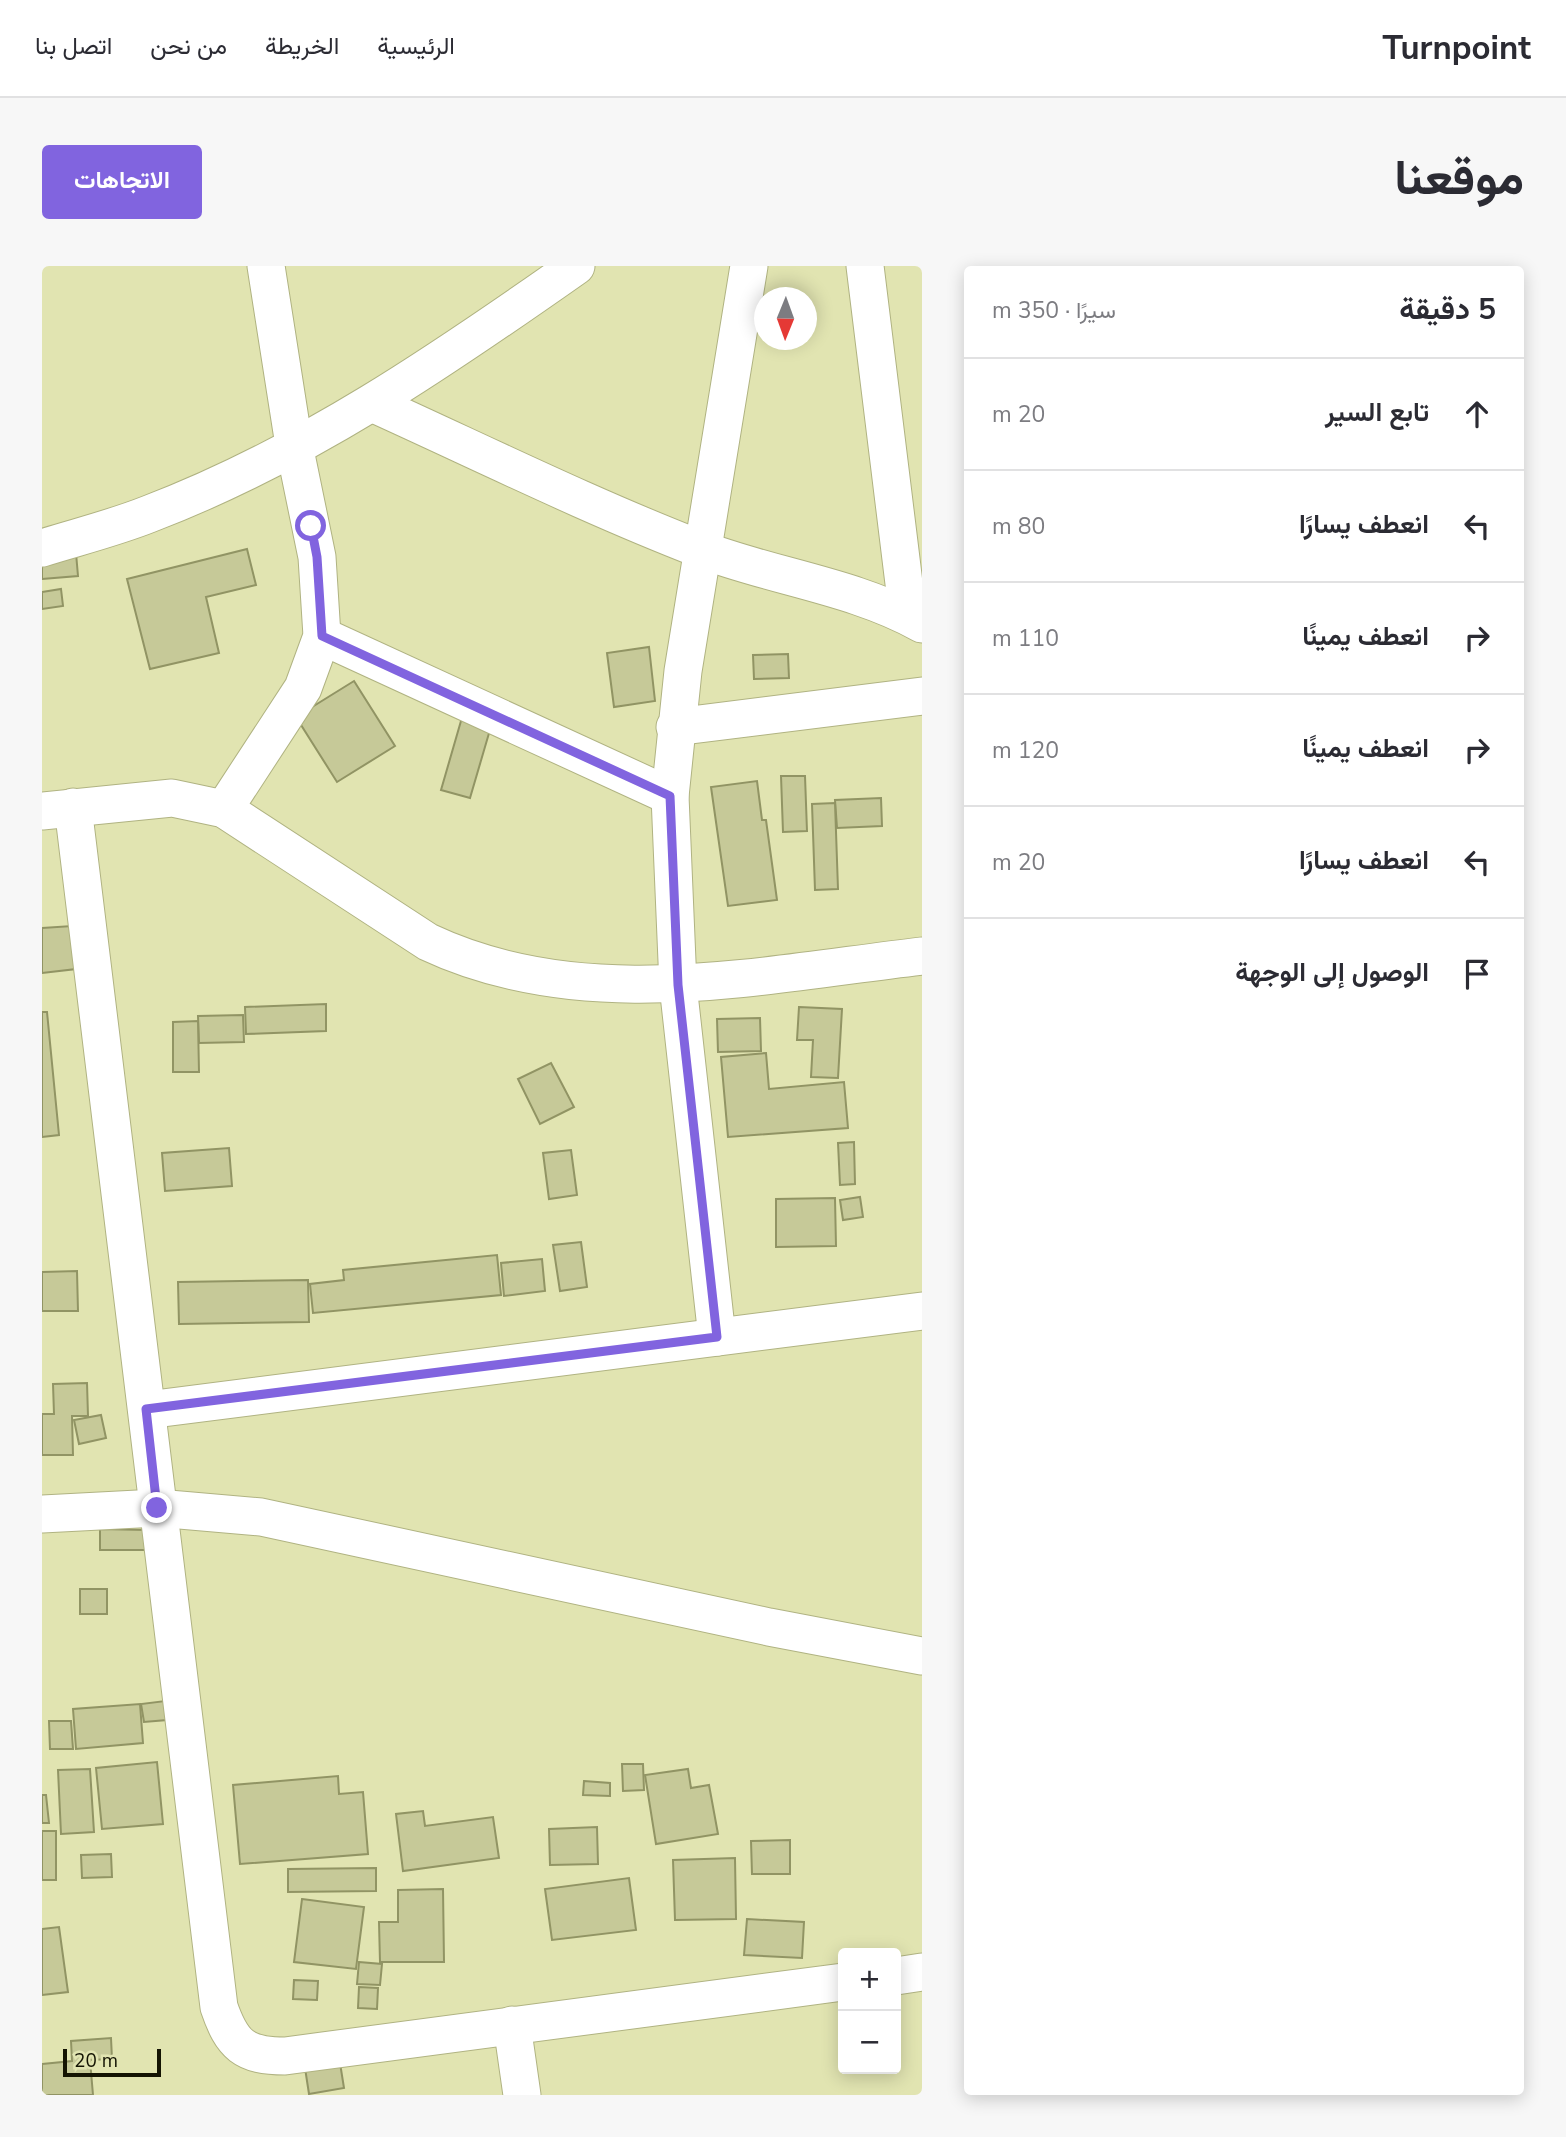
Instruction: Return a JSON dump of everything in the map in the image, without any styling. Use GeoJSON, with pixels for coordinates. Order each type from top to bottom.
{"type":"FeatureCollection","features":[{"type":"Feature","properties":{"kind":"street"},"geometry":{"type":"LineString","coordinates":[[223,809],[303,688],[322,636],[317,557],[294,445],[266,266]]}},
{"type":"Feature","properties":{"kind":"street"},"geometry":{"type":"LineString","coordinates":[[42,548],[148,515],[228,480],[374,404],[576,266]]}},
{"type":"Feature","properties":{"kind":"street"},"geometry":{"type":"LineString","coordinates":[[717,1337],[678,985],[670,796],[675,727],[750,266]]}},
{"type":"Feature","properties":{"kind":"street"},"geometry":{"type":"LineString","coordinates":[[865,266],[915,620]]}},
{"type":"Feature","properties":{"kind":"street"},"geometry":{"type":"LineString","coordinates":[[374,404],[609,512],[704,550],[872,601],[915,620]]}},
{"type":"Feature","properties":{"kind":"street"},"geometry":{"type":"LineString","coordinates":[[322,636],[670,796]]}},
{"type":"Feature","properties":{"kind":"street"},"geometry":{"type":"LineString","coordinates":[[675,727],[922,696]]}},
{"type":"Feature","properties":{"kind":"street"},"geometry":{"type":"LineString","coordinates":[[838,1983],[285,2056],[263,2056],[243,2048],[228,2031],[219,2007],[146,1409],[58,809],[173,798],[223,809],[428,942],[456,956],[524,975],[557,980],[678,985],[922,956]]}},
{"type":"Feature","properties":{"kind":"street"},"geometry":{"type":"LineString","coordinates":[[146,1409],[922,1311]]}},
{"type":"Feature","properties":{"kind":"street"},"geometry":{"type":"LineString","coordinates":[[42,1514],[157,1508],[261,1517],[769,1627],[922,1656]]}},
{"type":"Feature","properties":{"kind":"street"},"geometry":{"type":"LineString","coordinates":[[901,1975],[922,1972]]}},
{"type":"Feature","properties":{"kind":"street"},"geometry":{"type":"LineString","coordinates":[[512,2025],[522,2095]]}},
{"type":"Feature","properties":{"kind":"building"},"geometry":{"type":"Polygon","coordinates":[[[247,549],[256,585],[206,597],[219,653],[150,669],[127,579],[247,549]]]}},
{"type":"Feature","properties":{"kind":"building"},"geometry":{"type":"Polygon","coordinates":[[[76,553],[78,576],[42,579],[42,556],[76,553]]]}},
{"type":"Feature","properties":{"kind":"building"},"geometry":{"type":"Polygon","coordinates":[[[61,589],[63,606],[42,609],[42,592],[61,589]]]}},
{"type":"Feature","properties":{"kind":"building"},"geometry":{"type":"Polygon","coordinates":[[[649,647],[655,701],[614,707],[607,653],[649,647]]]}},
{"type":"Feature","properties":{"kind":"building"},"geometry":{"type":"Polygon","coordinates":[[[788,654],[789,678],[754,679],[753,655],[788,654]]]}},
{"type":"Feature","properties":{"kind":"building"},"geometry":{"type":"Polygon","coordinates":[[[354,681],[395,746],[337,782],[296,717],[354,681]]]}},
{"type":"Feature","properties":{"kind":"building"},"geometry":{"type":"Polygon","coordinates":[[[463,714],[492,723],[470,798],[441,790],[463,714]]]}},
{"type":"Feature","properties":{"kind":"building"},"geometry":{"type":"Polygon","coordinates":[[[781,776],[805,776],[807,831],[783,832],[781,776]]]}},
{"type":"Feature","properties":{"kind":"building"},"geometry":{"type":"Polygon","coordinates":[[[757,781],[762,820],[766,820],[777,900],[728,906],[711,787],[757,781]]]}},
{"type":"Feature","properties":{"kind":"building"},"geometry":{"type":"Polygon","coordinates":[[[881,798],[882,826],[837,828],[835,800],[881,798]]]}},
{"type":"Feature","properties":{"kind":"building"},"geometry":{"type":"Polygon","coordinates":[[[835,803],[838,889],[815,890],[812,804],[835,803]]]}},
{"type":"Feature","properties":{"kind":"building"},"geometry":{"type":"Polygon","coordinates":[[[72,926],[76,969],[42,973],[42,928],[72,926]]]}},
{"type":"Feature","properties":{"kind":"building"},"geometry":{"type":"Polygon","coordinates":[[[326,1004],[326,1031],[246,1034],[245,1007],[326,1004]]]}},
{"type":"Feature","properties":{"kind":"building"},"geometry":{"type":"Polygon","coordinates":[[[799,1007],[842,1009],[838,1078],[811,1077],[813,1040],[797,1040],[799,1007]]]}},
{"type":"Feature","properties":{"kind":"building"},"geometry":{"type":"Polygon","coordinates":[[[42,1012],[47,1012],[59,1135],[42,1137],[42,1012]]]}},
{"type":"Feature","properties":{"kind":"building"},"geometry":{"type":"Polygon","coordinates":[[[243,1015],[244,1042],[199,1043],[198,1016],[243,1015]]]}},
{"type":"Feature","properties":{"kind":"building"},"geometry":{"type":"Polygon","coordinates":[[[760,1018],[761,1051],[718,1052],[717,1019],[760,1018]]]}},
{"type":"Feature","properties":{"kind":"building"},"geometry":{"type":"Polygon","coordinates":[[[198,1021],[199,1072],[173,1072],[173,1022],[198,1021]]]}},
{"type":"Feature","properties":{"kind":"building"},"geometry":{"type":"Polygon","coordinates":[[[766,1053],[769,1089],[844,1082],[848,1128],[728,1137],[721,1057],[766,1053]]]}},
{"type":"Feature","properties":{"kind":"building"},"geometry":{"type":"Polygon","coordinates":[[[551,1063],[574,1107],[540,1124],[518,1079],[551,1063]]]}},
{"type":"Feature","properties":{"kind":"building"},"geometry":{"type":"Polygon","coordinates":[[[854,1142],[855,1184],[840,1185],[838,1143],[854,1142]]]}},
{"type":"Feature","properties":{"kind":"building"},"geometry":{"type":"Polygon","coordinates":[[[229,1148],[232,1186],[165,1191],[162,1153],[229,1148]]]}},
{"type":"Feature","properties":{"kind":"building"},"geometry":{"type":"Polygon","coordinates":[[[571,1150],[577,1195],[549,1199],[543,1153],[571,1150]]]}},
{"type":"Feature","properties":{"kind":"building"},"geometry":{"type":"Polygon","coordinates":[[[860,1197],[863,1217],[843,1220],[840,1200],[860,1197]]]}},
{"type":"Feature","properties":{"kind":"building"},"geometry":{"type":"Polygon","coordinates":[[[835,1198],[836,1246],[776,1247],[776,1199],[835,1198]]]}},
{"type":"Feature","properties":{"kind":"building"},"geometry":{"type":"Polygon","coordinates":[[[581,1242],[587,1287],[560,1291],[553,1245],[581,1242]]]}},
{"type":"Feature","properties":{"kind":"building"},"geometry":{"type":"Polygon","coordinates":[[[497,1255],[501,1295],[313,1313],[310,1284],[344,1280],[343,1270],[497,1255]]]}},
{"type":"Feature","properties":{"kind":"building"},"geometry":{"type":"Polygon","coordinates":[[[542,1259],[545,1291],[504,1296],[501,1263],[542,1259]]]}},
{"type":"Feature","properties":{"kind":"building"},"geometry":{"type":"Polygon","coordinates":[[[77,1271],[78,1311],[42,1311],[42,1272],[77,1271]]]}},
{"type":"Feature","properties":{"kind":"building"},"geometry":{"type":"Polygon","coordinates":[[[308,1280],[309,1322],[179,1324],[178,1282],[308,1280]]]}},
{"type":"Feature","properties":{"kind":"building"},"geometry":{"type":"Polygon","coordinates":[[[87,1383],[88,1416],[72,1416],[73,1455],[42,1455],[42,1414],[54,1414],[53,1384],[87,1383]]]}},
{"type":"Feature","properties":{"kind":"building"},"geometry":{"type":"Polygon","coordinates":[[[101,1415],[106,1438],[79,1444],[74,1420],[101,1415]]]}},
{"type":"Feature","properties":{"kind":"building"},"geometry":{"type":"Polygon","coordinates":[[[100,1529],[146,1530],[146,1550],[100,1550],[100,1529]]]}},
{"type":"Feature","properties":{"kind":"building"},"geometry":{"type":"Polygon","coordinates":[[[80,1589],[107,1589],[107,1614],[80,1614],[80,1589]]]}},
{"type":"Feature","properties":{"kind":"building"},"geometry":{"type":"Polygon","coordinates":[[[165,1701],[167,1720],[144,1722],[141,1704],[165,1701]]]}},
{"type":"Feature","properties":{"kind":"building"},"geometry":{"type":"Polygon","coordinates":[[[140,1704],[143,1743],[76,1749],[73,1709],[140,1704]]]}},
{"type":"Feature","properties":{"kind":"building"},"geometry":{"type":"Polygon","coordinates":[[[49,1721],[71,1721],[73,1749],[50,1749],[49,1721]]]}},
{"type":"Feature","properties":{"kind":"building"},"geometry":{"type":"Polygon","coordinates":[[[157,1762],[163,1824],[102,1829],[96,1768],[157,1762]]]}},
{"type":"Feature","properties":{"kind":"building"},"geometry":{"type":"Polygon","coordinates":[[[622,1764],[643,1764],[644,1790],[623,1791],[622,1764]]]}},
{"type":"Feature","properties":{"kind":"building"},"geometry":{"type":"Polygon","coordinates":[[[90,1769],[94,1832],[61,1834],[58,1770],[90,1769]]]}},
{"type":"Feature","properties":{"kind":"building"},"geometry":{"type":"Polygon","coordinates":[[[688,1769],[691,1788],[709,1785],[718,1834],[656,1844],[645,1775],[688,1769]]]}},
{"type":"Feature","properties":{"kind":"building"},"geometry":{"type":"Polygon","coordinates":[[[338,1776],[339,1794],[363,1792],[368,1854],[240,1864],[233,1785],[338,1776]]]}},
{"type":"Feature","properties":{"kind":"building"},"geometry":{"type":"Polygon","coordinates":[[[584,1781],[610,1783],[610,1796],[583,1795],[584,1781]]]}},
{"type":"Feature","properties":{"kind":"building"},"geometry":{"type":"Polygon","coordinates":[[[42,1795],[46,1795],[49,1823],[42,1823],[42,1795]]]}},
{"type":"Feature","properties":{"kind":"building"},"geometry":{"type":"Polygon","coordinates":[[[423,1811],[425,1826],[493,1817],[499,1858],[403,1871],[396,1814],[423,1811]]]}},
{"type":"Feature","properties":{"kind":"building"},"geometry":{"type":"Polygon","coordinates":[[[597,1827],[598,1864],[550,1865],[549,1829],[597,1827]]]}},
{"type":"Feature","properties":{"kind":"building"},"geometry":{"type":"Polygon","coordinates":[[[42,1831],[56,1831],[56,1880],[42,1880],[42,1831]]]}},
{"type":"Feature","properties":{"kind":"building"},"geometry":{"type":"Polygon","coordinates":[[[790,1840],[790,1874],[752,1874],[751,1841],[790,1840]]]}},
{"type":"Feature","properties":{"kind":"building"},"geometry":{"type":"Polygon","coordinates":[[[111,1854],[112,1877],[82,1878],[81,1855],[111,1854]]]}},
{"type":"Feature","properties":{"kind":"building"},"geometry":{"type":"Polygon","coordinates":[[[735,1858],[736,1919],[675,1920],[673,1860],[735,1858]]]}},
{"type":"Feature","properties":{"kind":"building"},"geometry":{"type":"Polygon","coordinates":[[[376,1868],[376,1891],[288,1892],[288,1869],[376,1868]]]}},
{"type":"Feature","properties":{"kind":"building"},"geometry":{"type":"Polygon","coordinates":[[[629,1878],[636,1930],[552,1940],[545,1889],[629,1878]]]}},
{"type":"Feature","properties":{"kind":"building"},"geometry":{"type":"Polygon","coordinates":[[[443,1889],[444,1962],[380,1962],[379,1922],[398,1922],[398,1890],[443,1889]]]}},
{"type":"Feature","properties":{"kind":"building"},"geometry":{"type":"Polygon","coordinates":[[[302,1899],[364,1907],[356,1969],[294,1962],[302,1899]]]}},
{"type":"Feature","properties":{"kind":"building"},"geometry":{"type":"Polygon","coordinates":[[[747,1919],[804,1922],[802,1958],[744,1955],[747,1919]]]}},
{"type":"Feature","properties":{"kind":"building"},"geometry":{"type":"Polygon","coordinates":[[[59,1927],[68,1992],[42,1995],[42,1929],[59,1927]]]}},
{"type":"Feature","properties":{"kind":"building"},"geometry":{"type":"Polygon","coordinates":[[[359,1962],[382,1964],[380,1985],[357,1984],[359,1962]]]}},
{"type":"Feature","properties":{"kind":"building"},"geometry":{"type":"Polygon","coordinates":[[[294,1980],[318,1981],[317,2000],[293,1999],[294,1980]]]}},
{"type":"Feature","properties":{"kind":"building"},"geometry":{"type":"Polygon","coordinates":[[[359,1987],[378,1988],[377,2009],[358,2008],[359,1987]]]}},
{"type":"Feature","properties":{"kind":"building"},"geometry":{"type":"Polygon","coordinates":[[[111,2038],[112,2059],[90,2060],[93,2095],[42,2095],[42,2064],[72,2061],[71,2041],[111,2038]]]}},
{"type":"Feature","properties":{"kind":"building"},"geometry":{"type":"Polygon","coordinates":[[[340,2063],[344,2088],[309,2094],[305,2068],[340,2063]]]}},
{"type":"Feature","properties":{"kind":"route"},"geometry":{"type":"LineString","coordinates":[[157,1508],[146,1409],[717,1337],[678,985],[670,796],[322,636],[317,557],[311,526]]}}]}
